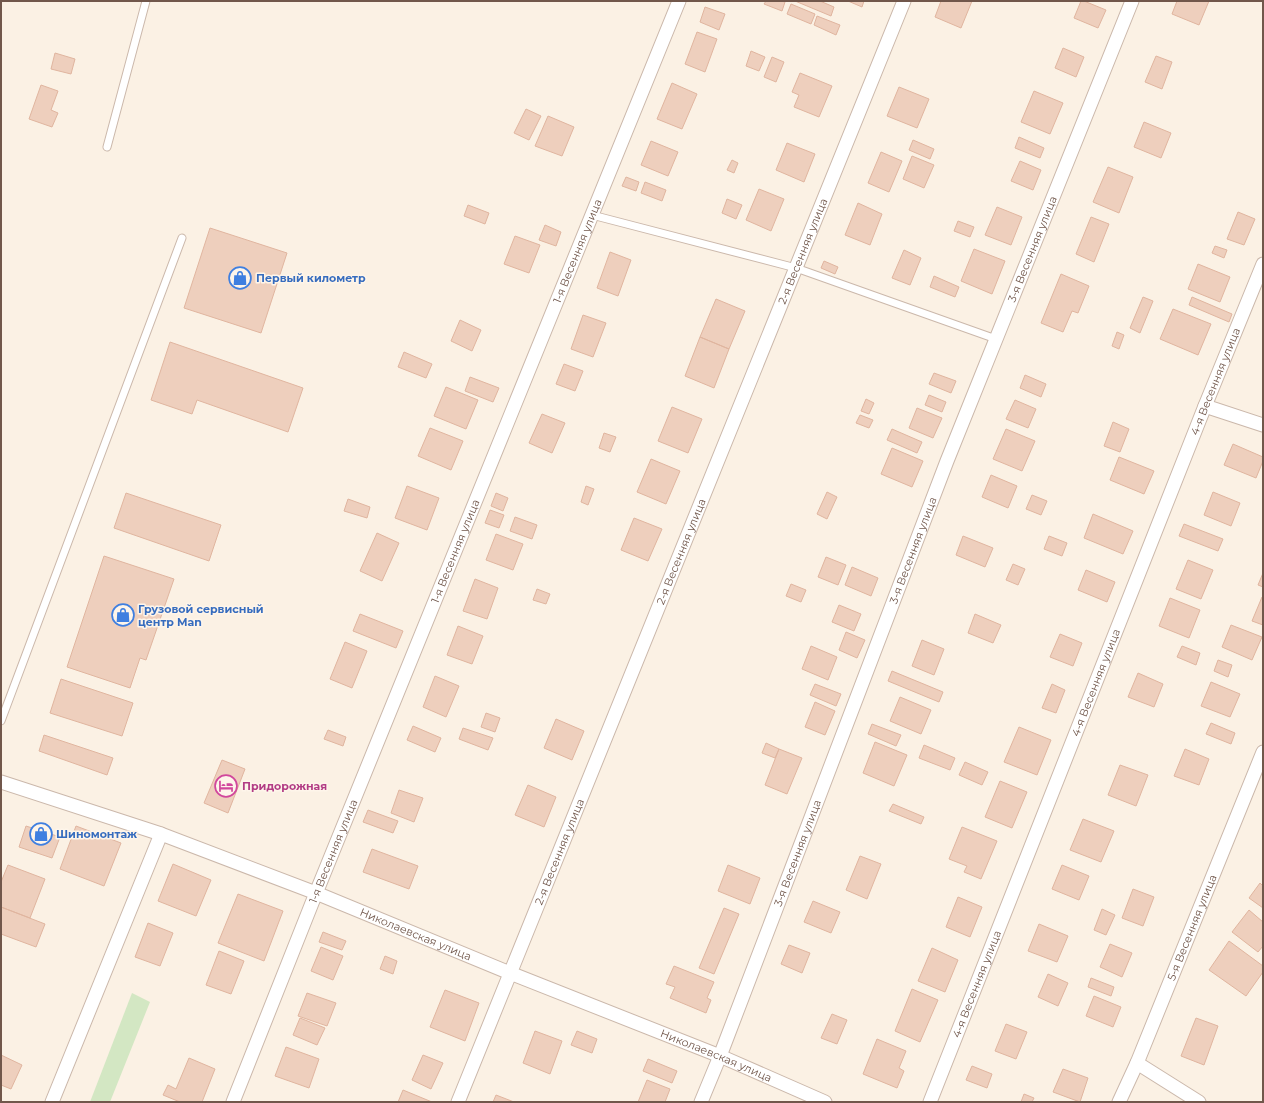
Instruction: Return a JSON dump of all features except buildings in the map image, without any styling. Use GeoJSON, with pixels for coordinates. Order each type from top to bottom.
{"type":"FeatureCollection","features":[{"type":"Feature","properties":{"kind":"street","name":"1-я Весенняя улица"},"geometry":{"type":"LineString","coordinates":[[233,1102],[316,893],[679,1]]}},
{"type":"Feature","properties":{"kind":"street","name":"2-я Весенняя улица"},"geometry":{"type":"LineString","coordinates":[[458,1102],[904,1]]}},
{"type":"Feature","properties":{"kind":"street","name":"3-я Весенняя улица"},"geometry":{"type":"LineString","coordinates":[[701,1102],[720,1056],[944,469],[1132,1]]}},
{"type":"Feature","properties":{"kind":"street","name":"4-я Весенняя улица"},"geometry":{"type":"LineString","coordinates":[[930,1102],[1205,406],[1263,264]]}},
{"type":"Feature","properties":{"kind":"street"},"geometry":{"type":"LineString","coordinates":[[1205,406],[1263,425]]}},
{"type":"Feature","properties":{"kind":"street","name":"5-я Весенняя улица"},"geometry":{"type":"LineString","coordinates":[[1119,1102],[1137,1063],[1263,752]]}},
{"type":"Feature","properties":{"kind":"street","name":"Николаевская улица"},"geometry":{"type":"LineString","coordinates":[[1,782],[161,834],[316,893],[510,973],[720,1056],[825,1102]]}},
{"type":"Feature","properties":{"kind":"street"},"geometry":{"type":"LineString","coordinates":[[52,1102],[161,834]]}},
{"type":"Feature","properties":{"kind":"street"},"geometry":{"type":"LineString","coordinates":[[1137,1063],[1199,1102]]}},
{"type":"Feature","properties":{"kind":"lane"},"geometry":{"type":"LineString","coordinates":[[107,147],[146,1]]}},
{"type":"Feature","properties":{"kind":"lane"},"geometry":{"type":"LineString","coordinates":[[592,215],[796,268],[996,339]]}},
{"type":"Feature","properties":{"kind":"lane"},"geometry":{"type":"LineString","coordinates":[[1,721],[182,238]]}},
{"type":"Feature","properties":{"kind":"green space"},"geometry":{"type":"Polygon","coordinates":[[[132,993],[150,1002],[110,1102],[90,1102],[132,993]]]}},
{"type":"Feature","properties":{"kind":"place","name":"Первый километр"},"geometry":{"type":"Point","coordinates":[240,278]}},
{"type":"Feature","properties":{"kind":"place","name":"Грузовой сервисный центр Man"},"geometry":{"type":"Point","coordinates":[123,615]}},
{"type":"Feature","properties":{"kind":"place","name":"Придорожная"},"geometry":{"type":"Point","coordinates":[226,786]}},
{"type":"Feature","properties":{"kind":"place","name":"Шиномонтаж"},"geometry":{"type":"Point","coordinates":[41,834]}}]}
